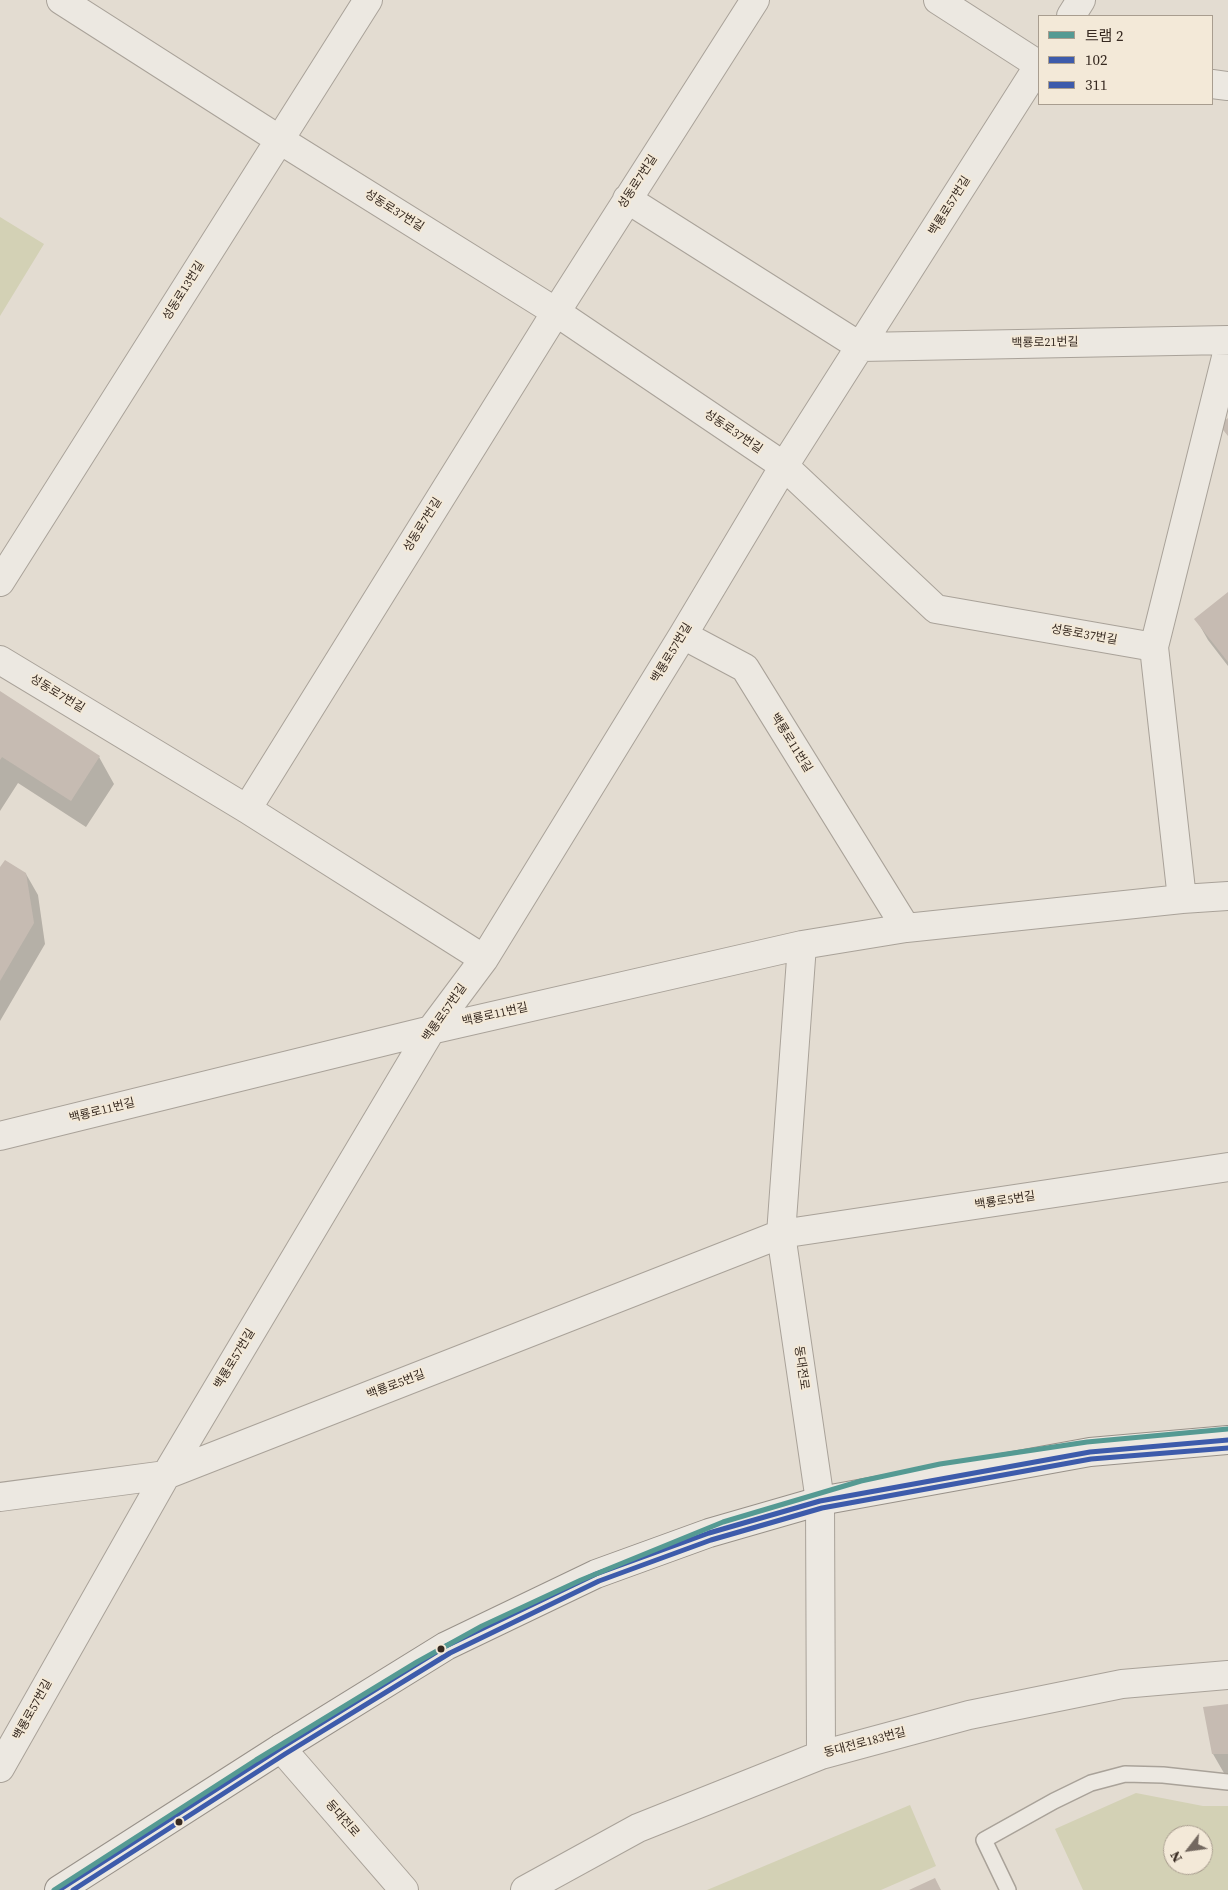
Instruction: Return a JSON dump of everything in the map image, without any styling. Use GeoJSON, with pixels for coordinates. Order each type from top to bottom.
{"type":"FeatureCollection","features":[{"type":"Feature","properties":{"kind":"street","name":"성동로37번길"},"geometry":{"type":"LineString","coordinates":[[61,0],[280,140],[556,312],[784,466],[936,609],[1154,647]]}},
{"type":"Feature","properties":{"kind":"street","name":"성동로13번길"},"geometry":{"type":"LineString","coordinates":[[0,582],[368,0]]}},
{"type":"Feature","properties":{"kind":"street","name":"성동로7번길"},"geometry":{"type":"LineString","coordinates":[[0,660],[247,808],[627,199],[755,0]]}},
{"type":"Feature","properties":{"kind":"street","name":"백룡로57번길"},"geometry":{"type":"LineString","coordinates":[[938,0],[1038,64]]}},
{"type":"Feature","properties":{"kind":"street"},"geometry":{"type":"LineString","coordinates":[[1072,15],[1081,0]]}},
{"type":"Feature","properties":{"kind":"street","name":"백룡로57번길"},"geometry":{"type":"LineString","coordinates":[[0,1768],[166,1475],[431,1030],[484,959],[683,635],[784,466],[1038,67]]}},
{"type":"Feature","properties":{"kind":"street"},"geometry":{"type":"LineString","coordinates":[[1213,84],[1228,86]]}},
{"type":"Feature","properties":{"kind":"street"},"geometry":{"type":"LineString","coordinates":[[627,199],[861,347]]}},
{"type":"Feature","properties":{"kind":"street","name":"백룡로21번길"},"geometry":{"type":"LineString","coordinates":[[861,347],[1228,340]]}},
{"type":"Feature","properties":{"kind":"street"},"geometry":{"type":"LineString","coordinates":[[1182,899],[1154,647],[1228,349]]}},
{"type":"Feature","properties":{"kind":"street","name":"백룡로11번길"},"geometry":{"type":"LineString","coordinates":[[683,635],[744,668],[906,928]]}},
{"type":"Feature","properties":{"kind":"street"},"geometry":{"type":"LineString","coordinates":[[247,808],[484,959]]}},
{"type":"Feature","properties":{"kind":"street","name":"백룡로11번길"},"geometry":{"type":"LineString","coordinates":[[0,1136],[431,1030],[802,945],[906,928],[1182,899],[1228,896]]}},
{"type":"Feature","properties":{"kind":"street"},"geometry":{"type":"LineString","coordinates":[[782,1234],[802,945]]}},
{"type":"Feature","properties":{"kind":"street","name":"백룡로5번길"},"geometry":{"type":"LineString","coordinates":[[0,1497],[166,1475],[782,1234],[1228,1167]]}},
{"type":"Feature","properties":{"kind":"street","name":"동대전로"},"geometry":{"type":"LineString","coordinates":[[782,1234],[820,1501],[822,1755]]}},
{"type":"Feature","properties":{"kind":"street"},"geometry":{"type":"LineString","coordinates":[[59,1890],[281,1748],[446,1646],[596,1574],[709,1533],[820,1501],[1090,1452],[1228,1440]]}},
{"type":"Feature","properties":{"kind":"street","name":"동대전로183번길"},"geometry":{"type":"LineString","coordinates":[[525,1890],[638,1828],[822,1755],[969,1715],[1122,1684],[1228,1675]]}},
{"type":"Feature","properties":{"kind":"street","name":"동대전로"},"geometry":{"type":"LineString","coordinates":[[281,1748],[404,1890]]}},
{"type":"Feature","properties":{"kind":"lane"},"geometry":{"type":"LineString","coordinates":[[1008,1890],[984,1840],[1054,1801],[1091,1783],[1125,1774],[1228,1782]]}},
{"type":"Feature","properties":{"kind":"shaded area"},"geometry":{"type":"Polygon","coordinates":[[[0,217],[44,244],[0,316],[0,217]]]}},
{"type":"Feature","properties":{"kind":"shaded area"},"geometry":{"type":"Polygon","coordinates":[[[1136,1793],[1203,1806],[1228,1806],[1228,1890],[1083,1890],[1055,1829],[1136,1793]]]}},
{"type":"Feature","properties":{"kind":"shaded area"},"geometry":{"type":"Polygon","coordinates":[[[910,1805],[936,1866],[881,1890],[707,1890],[910,1805]]]}},
{"type":"Feature","properties":{"kind":"building"},"geometry":{"type":"Polygon","coordinates":[[[1228,418],[1228,436],[1219,425],[1228,418]]]}},
{"type":"Feature","properties":{"kind":"building"},"geometry":{"type":"Polygon","coordinates":[[[1228,592],[1228,662],[1194,619],[1228,592]]]}},
{"type":"Feature","properties":{"kind":"building"},"geometry":{"type":"Polygon","coordinates":[[[0,691],[100,756],[71,801],[2,757],[0,760],[0,691]]]}},
{"type":"Feature","properties":{"kind":"building"},"geometry":{"type":"Polygon","coordinates":[[[5,860],[26,873],[34,923],[0,981],[0,867],[5,860]]]}},
{"type":"Feature","properties":{"kind":"building"},"geometry":{"type":"Polygon","coordinates":[[[1228,1704],[1228,1754],[1212,1754],[1203,1707],[1228,1704]]]}},
{"type":"Feature","properties":{"kind":"building"},"geometry":{"type":"Polygon","coordinates":[[[935,1878],[941,1890],[909,1890],[935,1878]]]}},
{"type":"Feature","properties":{"kind":"tram line","name":"2"},"geometry":{"type":"LineString","coordinates":[[54,1890],[256,1760],[417,1662],[482,1626],[581,1580],[723,1522],[861,1481],[940,1464],[1087,1442],[1228,1429]]}},
{"type":"Feature","properties":{"kind":"transit line","name":"102"},"geometry":{"type":"LineString","coordinates":[[59,1890],[281,1748],[446,1646],[596,1574],[709,1533],[820,1501],[1090,1452],[1228,1440]]}},
{"type":"Feature","properties":{"kind":"transit line","name":"311"},"geometry":{"type":"LineString","coordinates":[[73,1890],[285,1754],[450,1653],[599,1581],[711,1540],[822,1508],[1091,1459],[1228,1448]]}}]}
